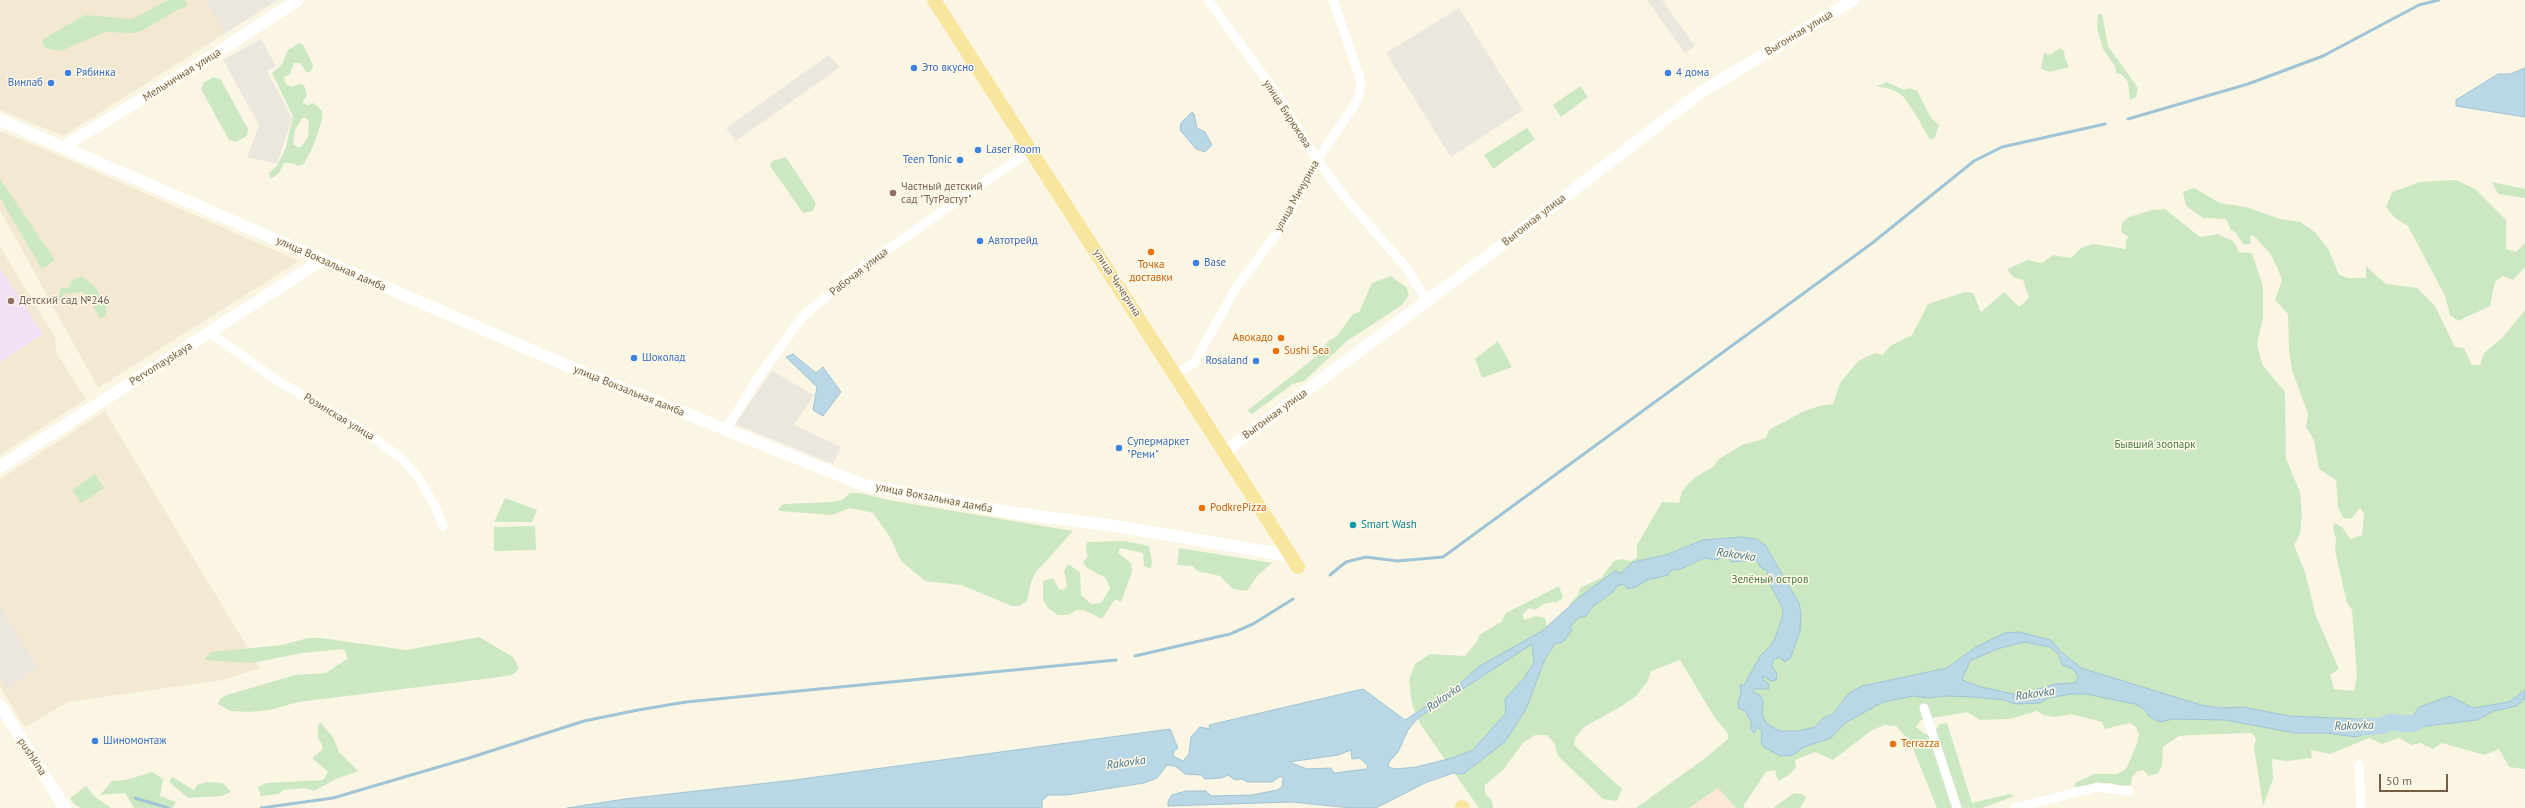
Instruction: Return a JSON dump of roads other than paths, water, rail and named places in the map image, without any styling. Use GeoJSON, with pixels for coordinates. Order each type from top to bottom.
{"type":"FeatureCollection","features":[{"type":"Feature","properties":{"kind":"main road","name":"улица Чичерина"},"geometry":{"type":"LineString","coordinates":[[934,0],[1294,561]]}},
{"type":"Feature","properties":{"kind":"street","name":"Мельничная улица"},"geometry":{"type":"LineString","coordinates":[[63,147],[217,53],[298,0]]}},
{"type":"Feature","properties":{"kind":"street","name":"улица Бирюкова"},"geometry":{"type":"LineString","coordinates":[[1208,0],[1276,94],[1317,160],[1349,202],[1404,265],[1428,301]]}},
{"type":"Feature","properties":{"kind":"street","name":"улица Мичурина"},"geometry":{"type":"LineString","coordinates":[[1175,375],[1194,363],[1236,288],[1283,225],[1317,160],[1356,101],[1361,86],[1359,76],[1333,0]]}},
{"type":"Feature","properties":{"kind":"street","name":"Выгонная улица"},"geometry":{"type":"LineString","coordinates":[[1224,452],[1428,301],[1700,93],[1852,0]]}},
{"type":"Feature","properties":{"kind":"street","name":"улица Вокзальная дамба"},"geometry":{"type":"LineString","coordinates":[[0,120],[322,260],[725,430],[864,485],[1008,512],[1122,527],[1294,561]]}},
{"type":"Feature","properties":{"kind":"street","name":"Рабочая улица"},"geometry":{"type":"LineString","coordinates":[[725,430],[767,364],[803,316],[865,265],[1031,150]]}},
{"type":"Feature","properties":{"kind":"street","name":"Pervomayskaya"},"geometry":{"type":"LineString","coordinates":[[0,467],[322,260]]}},
{"type":"Feature","properties":{"kind":"street","name":"Розинская улица"},"geometry":{"type":"LineString","coordinates":[[210,333],[278,381],[361,429],[396,453],[417,476],[443,526]]}},
{"type":"Feature","properties":{"kind":"street","name":"pushkina"},"geometry":{"type":"LineString","coordinates":[[0,705],[65,808]]}},
{"type":"Feature","properties":{"kind":"street"},"geometry":{"type":"LineString","coordinates":[[1924,708],[1958,808]]}},
{"type":"Feature","properties":{"kind":"street"},"geometry":{"type":"LineString","coordinates":[[2359,765],[2361,808]]}},
{"type":"Feature","properties":{"kind":"street"},"geometry":{"type":"LineString","coordinates":[[2015,808],[2097,788],[2129,790]]}},
{"type":"Feature","properties":{"kind":"water"},"geometry":{"type":"Polygon","coordinates":[[[2525,68],[2525,117],[2456,106],[2456,100],[2498,74],[2510,74],[2525,68]]]}},
{"type":"Feature","properties":{"kind":"water"},"geometry":{"type":"Polygon","coordinates":[[[1192,112],[1194,114],[1197,128],[1205,132],[1212,145],[1205,152],[1196,149],[1180,130],[1181,123],[1192,112]]]}},
{"type":"Feature","properties":{"kind":"water"},"geometry":{"type":"Polygon","coordinates":[[[793,354],[816,373],[823,367],[841,392],[823,416],[813,410],[817,387],[786,357],[793,354]]]}},
{"type":"Feature","properties":{"kind":"water"},"geometry":{"type":"Polygon","coordinates":[[[1742,537],[1756,539],[1765,545],[1799,603],[1801,615],[1800,631],[1791,657],[1785,662],[1779,657],[1773,660],[1772,666],[1777,674],[1776,680],[1771,681],[1763,676],[1762,679],[1768,683],[1769,689],[1754,689],[1753,692],[1760,695],[1763,701],[1762,714],[1767,724],[1780,731],[1798,731],[1815,727],[1823,718],[1833,714],[1849,693],[1862,686],[1947,668],[1976,647],[2005,633],[2019,632],[2051,640],[2059,650],[2081,668],[2201,705],[2221,708],[2243,707],[2290,716],[2358,719],[2380,726],[2378,729],[2356,737],[2327,733],[2295,733],[2225,720],[2173,719],[2160,722],[2150,717],[2144,709],[2135,704],[2086,694],[2072,694],[2048,698],[2040,703],[2015,704],[2005,700],[1974,697],[1945,696],[1928,698],[1913,696],[1883,702],[1845,723],[1831,738],[1804,747],[1793,755],[1780,756],[1764,747],[1761,742],[1762,731],[1757,727],[1754,733],[1750,728],[1752,723],[1745,711],[1738,708],[1738,702],[1741,694],[1740,685],[1744,685],[1761,655],[1770,647],[1775,638],[1783,615],[1782,607],[1766,577],[1768,571],[1760,567],[1759,563],[1753,560],[1732,562],[1728,558],[1722,557],[1717,560],[1704,558],[1681,569],[1671,570],[1668,575],[1647,580],[1636,587],[1628,589],[1623,584],[1617,586],[1613,592],[1593,606],[1586,616],[1578,618],[1570,627],[1572,630],[1563,642],[1555,644],[1545,659],[1526,709],[1505,742],[1463,774],[1454,773],[1427,782],[1376,808],[1351,808],[1292,802],[1168,806],[1168,801],[1172,795],[1186,791],[1206,791],[1211,796],[1252,795],[1277,790],[1282,787],[1283,779],[1281,776],[1272,782],[1247,782],[1242,779],[1235,780],[1228,775],[1221,778],[1205,779],[1201,775],[1185,774],[1175,766],[1167,765],[1157,778],[1144,783],[1067,795],[1048,795],[1042,801],[1042,808],[567,808],[625,799],[794,780],[1170,729],[1178,748],[1174,751],[1173,756],[1183,761],[1189,754],[1191,737],[1200,727],[1210,729],[1209,725],[1363,689],[1405,720],[1459,685],[1478,667],[1542,631],[1581,596],[1615,571],[1621,573],[1633,562],[1666,555],[1703,540],[1742,537]],[[2024,642],[1997,649],[1970,661],[1962,680],[1981,687],[2018,695],[2055,684],[2076,683],[2078,676],[2073,669],[2062,665],[2058,654],[2050,647],[2024,642]],[[1532,644],[1418,718],[1408,730],[1398,752],[1389,762],[1388,767],[1396,769],[1416,767],[1452,758],[1473,750],[1506,713],[1505,699],[1525,677],[1534,662],[1532,644]],[[1351,750],[1338,755],[1289,762],[1307,769],[1331,768],[1334,773],[1367,769],[1368,766],[1360,758],[1352,759],[1351,750]]]}},
{"type":"Feature","properties":{"kind":"water"},"geometry":{"type":"Polygon","coordinates":[[[2525,690],[2525,699],[2516,706],[2494,711],[2477,720],[2410,728],[2396,728],[2390,725],[2395,719],[2410,721],[2419,707],[2450,696],[2473,708],[2509,702],[2525,690]]]}},
{"type":"Feature","properties":{"kind":"waterway"},"geometry":{"type":"LineString","coordinates":[[2128,119],[2248,84],[2323,56],[2419,5],[2439,0]]}},
{"type":"Feature","properties":{"kind":"waterway"},"geometry":{"type":"LineString","coordinates":[[1330,575],[1346,562],[1366,557],[1397,561],[1443,557],[1871,244],[1974,161],[2002,147],[2105,124]]}},
{"type":"Feature","properties":{"kind":"waterway"},"geometry":{"type":"LineString","coordinates":[[1135,656],[1230,634],[1253,624],[1293,599]]}},
{"type":"Feature","properties":{"kind":"waterway"},"geometry":{"type":"LineString","coordinates":[[261,808],[333,798],[469,758],[584,721],[638,710],[686,702],[1116,660]]}},
{"type":"Feature","properties":{"kind":"waterway","name":"Rakovka"},"geometry":{"type":"LineString","coordinates":[[2356,727],[2380,726],[2392,722],[2403,724],[2415,723]]}},
{"type":"Feature","properties":{"kind":"waterway"},"geometry":{"type":"LineString","coordinates":[[135,798],[168,808]]}},
{"type":"Feature","properties":{"kind":"place","name":"Это вкусно"},"geometry":{"type":"Point","coordinates":[914,68]}},
{"type":"Feature","properties":{"kind":"place","name":"Рябинка"},"geometry":{"type":"Point","coordinates":[68,73]}},
{"type":"Feature","properties":{"kind":"place","name":"4 дома"},"geometry":{"type":"Point","coordinates":[1668,73]}},
{"type":"Feature","properties":{"kind":"place","name":"Винлаб"},"geometry":{"type":"Point","coordinates":[51,83]}},
{"type":"Feature","properties":{"kind":"place","name":"Laser Room"},"geometry":{"type":"Point","coordinates":[978,150]}},
{"type":"Feature","properties":{"kind":"place","name":"Teen Tonic"},"geometry":{"type":"Point","coordinates":[960,160]}},
{"type":"Feature","properties":{"kind":"place","name":"Частный детский сад \"ТутРастут\""},"geometry":{"type":"Point","coordinates":[893,193]}},
{"type":"Feature","properties":{"kind":"place","name":"Автотрейд"},"geometry":{"type":"Point","coordinates":[980,241]}},
{"type":"Feature","properties":{"kind":"place","name":"Точка доставки"},"geometry":{"type":"Point","coordinates":[1151,252]}},
{"type":"Feature","properties":{"kind":"place","name":"Base"},"geometry":{"type":"Point","coordinates":[1196,263]}},
{"type":"Feature","properties":{"kind":"place","name":"Детский сад №246"},"geometry":{"type":"Point","coordinates":[11,301]}},
{"type":"Feature","properties":{"kind":"place","name":"Авокадо"},"geometry":{"type":"Point","coordinates":[1281,338]}},
{"type":"Feature","properties":{"kind":"place","name":"Sushi Sea"},"geometry":{"type":"Point","coordinates":[1276,351]}},
{"type":"Feature","properties":{"kind":"place","name":"Шоколад"},"geometry":{"type":"Point","coordinates":[634,358]}},
{"type":"Feature","properties":{"kind":"place","name":"Rosaland"},"geometry":{"type":"Point","coordinates":[1256,361]}},
{"type":"Feature","properties":{"kind":"place","name":"Супермаркет \"Реми\""},"geometry":{"type":"Point","coordinates":[1119,448]}},
{"type":"Feature","properties":{"kind":"place","name":"PodkrePizza"},"geometry":{"type":"Point","coordinates":[1202,508]}},
{"type":"Feature","properties":{"kind":"place","name":"Smart Wash"},"geometry":{"type":"Point","coordinates":[1353,525]}},
{"type":"Feature","properties":{"kind":"place","name":"Шиномонтаж"},"geometry":{"type":"Point","coordinates":[95,741]}},
{"type":"Feature","properties":{"kind":"place","name":"Terrazza"},"geometry":{"type":"Point","coordinates":[1893,744]}},
{"type":"Feature","properties":{"kind":"park label","name":"Бывший зоопарк"},"geometry":{"type":"Point","coordinates":[2155,445]}},
{"type":"Feature","properties":{"kind":"park label","name":"Зелёный остров"},"geometry":{"type":"Point","coordinates":[1770,580]}}]}
